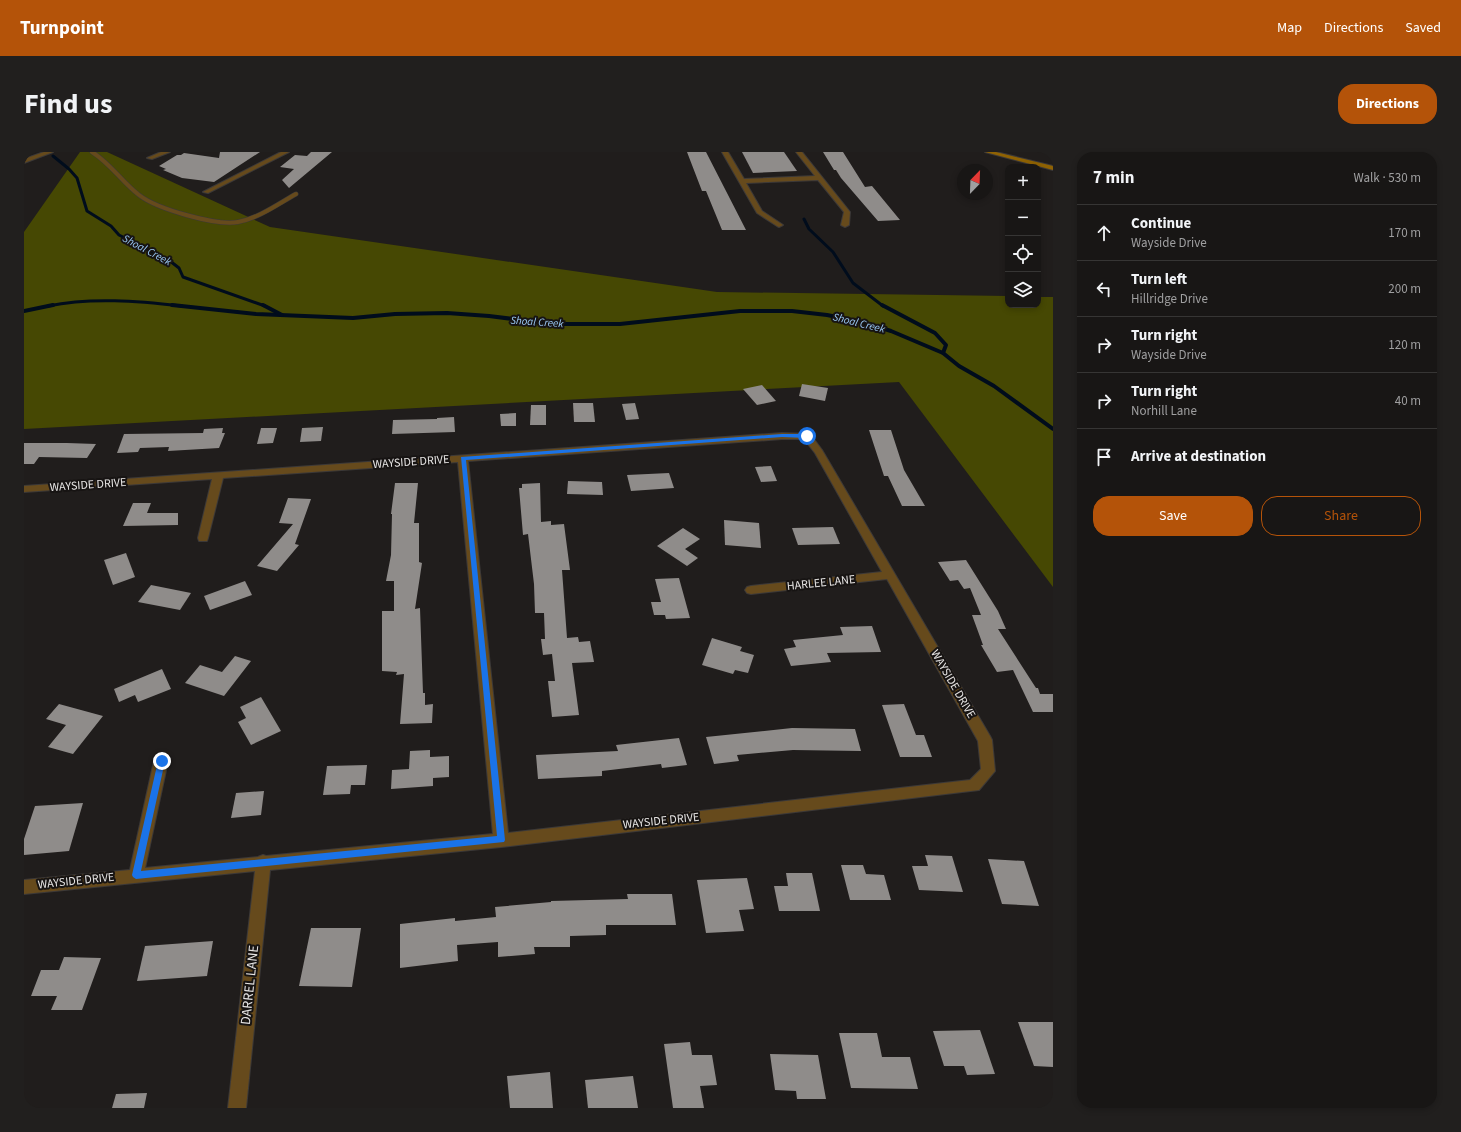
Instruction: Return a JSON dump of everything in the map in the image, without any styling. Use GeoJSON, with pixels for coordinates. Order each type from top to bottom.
{"type":"FeatureCollection","features":[{"type":"Feature","properties":{"kind":"street"},"geometry":{"type":"LineString","coordinates":[[24,161],[50,152]]}},
{"type":"Feature","properties":{"kind":"street"},"geometry":{"type":"LineString","coordinates":[[150,158],[167,152]]}},
{"type":"Feature","properties":{"kind":"street"},"geometry":{"type":"LineString","coordinates":[[206,192],[286,152]]}},
{"type":"Feature","properties":{"kind":"street"},"geometry":{"type":"LineString","coordinates":[[725,152],[759,212],[779,225]]}},
{"type":"Feature","properties":{"kind":"street"},"geometry":{"type":"LineString","coordinates":[[799,152],[847,212],[845,225]]}},
{"type":"Feature","properties":{"kind":"street"},"geometry":{"type":"LineString","coordinates":[[988,152],[1053,168]]}},
{"type":"Feature","properties":{"kind":"street"},"geometry":{"type":"LineString","coordinates":[[1006,157],[1026,164]]}},
{"type":"Feature","properties":{"kind":"street"},"geometry":{"type":"LineString","coordinates":[[1041,170],[1053,176]]}},
{"type":"Feature","properties":{"kind":"street"},"geometry":{"type":"LineString","coordinates":[[742,181],[820,178]]}},
{"type":"Feature","properties":{"kind":"street","name":"WAYSIDE DRIVE"},"geometry":{"type":"LineString","coordinates":[[24,489],[774,436],[807,436],[819,452],[986,740],[988,771],[974,786],[501,840],[263,862],[24,887]]}},
{"type":"Feature","properties":{"kind":"street"},"geometry":{"type":"LineString","coordinates":[[463,458],[501,840]]}},
{"type":"Feature","properties":{"kind":"street"},"geometry":{"type":"LineString","coordinates":[[203,538],[218,476]]}},
{"type":"Feature","properties":{"kind":"street","name":"HARLEE LANE"},"geometry":{"type":"LineString","coordinates":[[751,590],[890,575]]}},
{"type":"Feature","properties":{"kind":"street"},"geometry":{"type":"LineString","coordinates":[[136,875],[162,761]]}},
{"type":"Feature","properties":{"kind":"street","name":"DARREL LANE"},"geometry":{"type":"LineString","coordinates":[[237,1108],[263,862]]}},
{"type":"Feature","properties":{"kind":"lane"},"geometry":{"type":"LineString","coordinates":[[92,152],[145,200],[193,217],[236,222],[246,219],[296,194]]}},
{"type":"Feature","properties":{"kind":"shaded area"},"geometry":{"type":"Polygon","coordinates":[[[80,152],[107,152],[270,227],[717,292],[1005,296],[1005,308],[1041,308],[1041,297],[1053,297],[1053,587],[899,382],[24,429],[24,232],[80,152]]]}},
{"type":"Feature","properties":{"kind":"building"},"geometry":{"type":"Polygon","coordinates":[[[220,152],[260,152],[214,182],[182,178],[163,170],[166,169],[159,166],[177,155],[184,153],[219,158],[220,152]]]}},
{"type":"Feature","properties":{"kind":"building"},"geometry":{"type":"Polygon","coordinates":[[[311,152],[332,152],[289,188],[282,180],[294,169],[280,167],[295,155],[307,156],[311,152]]]}},
{"type":"Feature","properties":{"kind":"building"},"geometry":{"type":"Polygon","coordinates":[[[687,152],[706,152],[746,230],[722,230],[706,191],[702,191],[687,152]]]}},
{"type":"Feature","properties":{"kind":"building"},"geometry":{"type":"Polygon","coordinates":[[[742,152],[784,152],[797,171],[753,173],[742,152]]]}},
{"type":"Feature","properties":{"kind":"building"},"geometry":{"type":"Polygon","coordinates":[[[823,152],[843,152],[865,187],[872,186],[900,220],[878,221],[841,178],[836,170],[834,170],[823,152]]]}},
{"type":"Feature","properties":{"kind":"building"},"geometry":{"type":"Polygon","coordinates":[[[802,384],[828,388],[825,401],[799,396],[802,384]]]}},
{"type":"Feature","properties":{"kind":"building"},"geometry":{"type":"Polygon","coordinates":[[[762,385],[776,401],[757,405],[743,389],[762,385]]]}},
{"type":"Feature","properties":{"kind":"building"},"geometry":{"type":"Polygon","coordinates":[[[573,403],[593,403],[595,422],[574,422],[573,403]]]}},
{"type":"Feature","properties":{"kind":"building"},"geometry":{"type":"Polygon","coordinates":[[[635,403],[639,419],[626,420],[622,404],[635,403]]]}},
{"type":"Feature","properties":{"kind":"building"},"geometry":{"type":"Polygon","coordinates":[[[531,405],[546,405],[546,425],[530,425],[531,405]]]}},
{"type":"Feature","properties":{"kind":"building"},"geometry":{"type":"Polygon","coordinates":[[[516,413],[516,426],[501,426],[500,414],[516,413]]]}},
{"type":"Feature","properties":{"kind":"building"},"geometry":{"type":"Polygon","coordinates":[[[454,417],[455,432],[392,434],[393,420],[454,417]]]}},
{"type":"Feature","properties":{"kind":"building"},"geometry":{"type":"Polygon","coordinates":[[[323,427],[321,441],[300,442],[302,428],[323,427]]]}},
{"type":"Feature","properties":{"kind":"building"},"geometry":{"type":"Polygon","coordinates":[[[223,428],[222,433],[225,433],[219,448],[168,451],[169,447],[140,448],[138,452],[117,453],[124,434],[203,433],[204,429],[223,428]]]}},
{"type":"Feature","properties":{"kind":"building"},"geometry":{"type":"Polygon","coordinates":[[[261,428],[277,428],[273,443],[257,444],[261,428]]]}},
{"type":"Feature","properties":{"kind":"building"},"geometry":{"type":"Polygon","coordinates":[[[869,430],[891,430],[904,470],[925,506],[902,506],[888,476],[884,476],[869,430]]]}},
{"type":"Feature","properties":{"kind":"building"},"geometry":{"type":"Polygon","coordinates":[[[24,443],[96,444],[87,458],[39,457],[34,464],[24,464],[24,443]]]}},
{"type":"Feature","properties":{"kind":"building"},"geometry":{"type":"Polygon","coordinates":[[[771,466],[777,481],[761,482],[755,467],[771,466]]]}},
{"type":"Feature","properties":{"kind":"building"},"geometry":{"type":"Polygon","coordinates":[[[669,473],[674,488],[631,491],[627,475],[669,473]]]}},
{"type":"Feature","properties":{"kind":"building"},"geometry":{"type":"Polygon","coordinates":[[[568,481],[602,482],[603,495],[567,494],[568,481]]]}},
{"type":"Feature","properties":{"kind":"building"},"geometry":{"type":"Polygon","coordinates":[[[395,483],[418,483],[414,523],[419,523],[419,562],[422,563],[415,609],[420,608],[423,693],[425,693],[425,705],[433,704],[432,723],[400,724],[404,674],[396,675],[397,672],[382,671],[382,611],[394,611],[394,581],[386,581],[391,555],[391,514],[395,483]]]}},
{"type":"Feature","properties":{"kind":"building"},"geometry":{"type":"Polygon","coordinates":[[[540,483],[541,522],[551,521],[551,525],[564,524],[570,570],[562,570],[567,638],[578,637],[579,642],[590,641],[594,662],[572,663],[579,715],[552,717],[548,681],[555,681],[552,654],[543,655],[541,639],[545,639],[544,613],[535,613],[534,584],[528,534],[523,535],[519,488],[522,488],[522,484],[540,483]]]}},
{"type":"Feature","properties":{"kind":"building"},"geometry":{"type":"Polygon","coordinates":[[[288,498],[311,499],[295,544],[299,545],[277,571],[257,566],[293,524],[279,523],[288,498]]]}},
{"type":"Feature","properties":{"kind":"building"},"geometry":{"type":"Polygon","coordinates":[[[133,503],[151,503],[147,513],[178,513],[178,525],[123,526],[133,503]]]}},
{"type":"Feature","properties":{"kind":"building"},"geometry":{"type":"Polygon","coordinates":[[[724,520],[759,523],[761,548],[725,545],[724,520]]]}},
{"type":"Feature","properties":{"kind":"building"},"geometry":{"type":"Polygon","coordinates":[[[833,527],[840,544],[798,545],[792,528],[833,527]]]}},
{"type":"Feature","properties":{"kind":"building"},"geometry":{"type":"Polygon","coordinates":[[[683,528],[700,539],[685,549],[698,558],[687,566],[657,546],[683,528]]]}},
{"type":"Feature","properties":{"kind":"building"},"geometry":{"type":"Polygon","coordinates":[[[126,553],[135,577],[113,585],[104,560],[126,553]]]}},
{"type":"Feature","properties":{"kind":"building"},"geometry":{"type":"Polygon","coordinates":[[[966,560],[998,611],[1006,629],[998,629],[1036,688],[1038,688],[1040,694],[1053,694],[1053,712],[1033,712],[1013,670],[997,672],[981,645],[983,645],[972,615],[981,615],[970,588],[964,589],[958,580],[950,581],[938,562],[966,560]]]}},
{"type":"Feature","properties":{"kind":"building"},"geometry":{"type":"Polygon","coordinates":[[[679,578],[690,618],[666,619],[665,615],[654,615],[651,602],[661,602],[655,579],[679,578]]]}},
{"type":"Feature","properties":{"kind":"building"},"geometry":{"type":"Polygon","coordinates":[[[245,581],[252,595],[210,610],[204,596],[245,581]]]}},
{"type":"Feature","properties":{"kind":"building"},"geometry":{"type":"Polygon","coordinates":[[[151,585],[191,593],[180,610],[138,602],[151,585]]]}},
{"type":"Feature","properties":{"kind":"building"},"geometry":{"type":"Polygon","coordinates":[[[872,626],[881,652],[827,653],[831,662],[791,666],[784,649],[796,647],[793,640],[843,635],[840,627],[872,626]]]}},
{"type":"Feature","properties":{"kind":"building"},"geometry":{"type":"Polygon","coordinates":[[[712,638],[742,647],[740,651],[754,655],[748,673],[735,670],[733,674],[702,665],[712,638]]]}},
{"type":"Feature","properties":{"kind":"building"},"geometry":{"type":"Polygon","coordinates":[[[235,656],[251,661],[224,696],[185,683],[200,665],[222,672],[235,656]]]}},
{"type":"Feature","properties":{"kind":"building"},"geometry":{"type":"Polygon","coordinates":[[[162,669],[171,689],[138,702],[135,695],[119,702],[114,689],[162,669]]]}},
{"type":"Feature","properties":{"kind":"building"},"geometry":{"type":"Polygon","coordinates":[[[261,697],[281,731],[251,745],[238,722],[246,718],[240,707],[261,697]]]}},
{"type":"Feature","properties":{"kind":"building"},"geometry":{"type":"Polygon","coordinates":[[[59,704],[103,716],[73,754],[48,747],[66,725],[46,719],[59,704]]]}},
{"type":"Feature","properties":{"kind":"building"},"geometry":{"type":"Polygon","coordinates":[[[904,704],[916,735],[924,735],[932,757],[900,757],[882,705],[904,704]]]}},
{"type":"Feature","properties":{"kind":"building"},"geometry":{"type":"Polygon","coordinates":[[[792,728],[855,729],[861,751],[793,750],[737,755],[739,761],[714,764],[706,737],[792,728]]]}},
{"type":"Feature","properties":{"kind":"building"},"geometry":{"type":"Polygon","coordinates":[[[679,738],[687,765],[662,768],[661,764],[602,771],[602,776],[538,779],[536,755],[618,751],[616,745],[679,738]]]}},
{"type":"Feature","properties":{"kind":"building"},"geometry":{"type":"Polygon","coordinates":[[[430,750],[430,757],[449,756],[449,777],[433,778],[433,786],[391,789],[392,770],[409,769],[410,751],[430,750]]]}},
{"type":"Feature","properties":{"kind":"building"},"geometry":{"type":"Polygon","coordinates":[[[367,765],[365,785],[351,785],[350,794],[323,795],[327,766],[367,765]]]}},
{"type":"Feature","properties":{"kind":"building"},"geometry":{"type":"Polygon","coordinates":[[[264,791],[261,815],[231,818],[236,793],[264,791]]]}},
{"type":"Feature","properties":{"kind":"building"},"geometry":{"type":"Polygon","coordinates":[[[83,803],[69,851],[24,855],[24,839],[35,806],[83,803]]]}},
{"type":"Feature","properties":{"kind":"building"},"geometry":{"type":"Polygon","coordinates":[[[925,855],[952,856],[963,892],[919,890],[912,866],[928,866],[925,855]]]}},
{"type":"Feature","properties":{"kind":"building"},"geometry":{"type":"Polygon","coordinates":[[[988,859],[1024,861],[1039,906],[1002,904],[988,859]]]}},
{"type":"Feature","properties":{"kind":"building"},"geometry":{"type":"Polygon","coordinates":[[[841,865],[863,865],[866,874],[884,875],[891,900],[850,900],[841,865]]]}},
{"type":"Feature","properties":{"kind":"building"},"geometry":{"type":"Polygon","coordinates":[[[786,873],[812,873],[820,911],[779,911],[774,886],[788,886],[786,873]]]}},
{"type":"Feature","properties":{"kind":"building"},"geometry":{"type":"Polygon","coordinates":[[[747,878],[754,909],[739,910],[744,931],[706,933],[697,880],[747,878]]]}},
{"type":"Feature","properties":{"kind":"building"},"geometry":{"type":"Polygon","coordinates":[[[627,894],[672,894],[676,925],[606,925],[606,935],[570,936],[570,947],[534,947],[535,954],[498,957],[498,942],[457,945],[458,961],[400,968],[400,924],[455,918],[455,921],[496,917],[495,907],[551,901],[628,899],[627,894]]]}},
{"type":"Feature","properties":{"kind":"building"},"geometry":{"type":"Polygon","coordinates":[[[311,928],[361,928],[352,987],[299,986],[311,928]]]}},
{"type":"Feature","properties":{"kind":"building"},"geometry":{"type":"Polygon","coordinates":[[[213,941],[207,976],[137,981],[145,946],[213,941]]]}},
{"type":"Feature","properties":{"kind":"building"},"geometry":{"type":"Polygon","coordinates":[[[64,957],[101,958],[82,1010],[51,1010],[57,996],[31,996],[41,970],[59,970],[64,957]]]}},
{"type":"Feature","properties":{"kind":"building"},"geometry":{"type":"Polygon","coordinates":[[[1018,1022],[1053,1022],[1053,1067],[1034,1066],[1018,1022]]]}},
{"type":"Feature","properties":{"kind":"building"},"geometry":{"type":"Polygon","coordinates":[[[980,1030],[995,1074],[967,1075],[964,1066],[944,1066],[933,1031],[980,1030]]]}},
{"type":"Feature","properties":{"kind":"building"},"geometry":{"type":"Polygon","coordinates":[[[839,1033],[877,1033],[882,1057],[910,1057],[918,1089],[851,1088],[839,1033]]]}},
{"type":"Feature","properties":{"kind":"building"},"geometry":{"type":"Polygon","coordinates":[[[690,1042],[692,1055],[712,1055],[717,1085],[700,1086],[704,1108],[673,1108],[664,1044],[690,1042]]]}},
{"type":"Feature","properties":{"kind":"building"},"geometry":{"type":"Polygon","coordinates":[[[770,1054],[818,1055],[826,1099],[797,1099],[796,1091],[775,1090],[770,1054]]]}},
{"type":"Feature","properties":{"kind":"building"},"geometry":{"type":"Polygon","coordinates":[[[550,1072],[553,1108],[510,1108],[507,1076],[550,1072]]]}},
{"type":"Feature","properties":{"kind":"building"},"geometry":{"type":"Polygon","coordinates":[[[633,1076],[638,1108],[588,1108],[585,1080],[633,1076]]]}},
{"type":"Feature","properties":{"kind":"building"},"geometry":{"type":"Polygon","coordinates":[[[147,1093],[144,1108],[112,1108],[116,1094],[147,1093]]]}},
{"type":"Feature","properties":{"kind":"waterway","name":"Shoal Creek"},"geometry":{"type":"LineString","coordinates":[[53,156],[69,169],[77,178],[87,211],[111,226],[119,235],[170,261],[179,268],[183,277],[265,306]]}},
{"type":"Feature","properties":{"kind":"waterway"},"geometry":{"type":"LineString","coordinates":[[804,219],[809,229],[833,252],[853,283],[883,306]]}},
{"type":"Feature","properties":{"kind":"waterway"},"geometry":{"type":"LineString","coordinates":[[50,306],[64,303],[98,301],[132,301],[178,306]]}},
{"type":"Feature","properties":{"kind":"waterway"},"geometry":{"type":"LineString","coordinates":[[172,305],[178,306]]}},
{"type":"Feature","properties":{"kind":"waterway"},"geometry":{"type":"LineString","coordinates":[[882,305],[935,333],[946,345],[943,353]]}},
{"type":"Feature","properties":{"kind":"waterway"},"geometry":{"type":"LineString","coordinates":[[24,311],[50,306]]}},
{"type":"Feature","properties":{"kind":"waterway"},"geometry":{"type":"LineString","coordinates":[[178,306],[182,306]]}},
{"type":"Feature","properties":{"kind":"waterway","name":"Shoal Creek"},"geometry":{"type":"LineString","coordinates":[[178,306],[256,314],[353,318],[395,314],[447,313],[489,316],[553,324],[620,324],[740,311],[792,311],[827,315],[862,322],[891,331],[943,353]]}},
{"type":"Feature","properties":{"kind":"waterway","name":"Shoal Creek"},"geometry":{"type":"LineString","coordinates":[[265,306],[282,315]]}},
{"type":"Feature","properties":{"kind":"waterway","name":"Shoal Creek"},"geometry":{"type":"LineString","coordinates":[[943,353],[959,366],[994,386],[1053,429]]}},
{"type":"Feature","properties":{"kind":"route"},"geometry":{"type":"LineString","coordinates":[[162,761],[136,875],[501,840],[463,458],[782,436],[807,436]]}}]}
